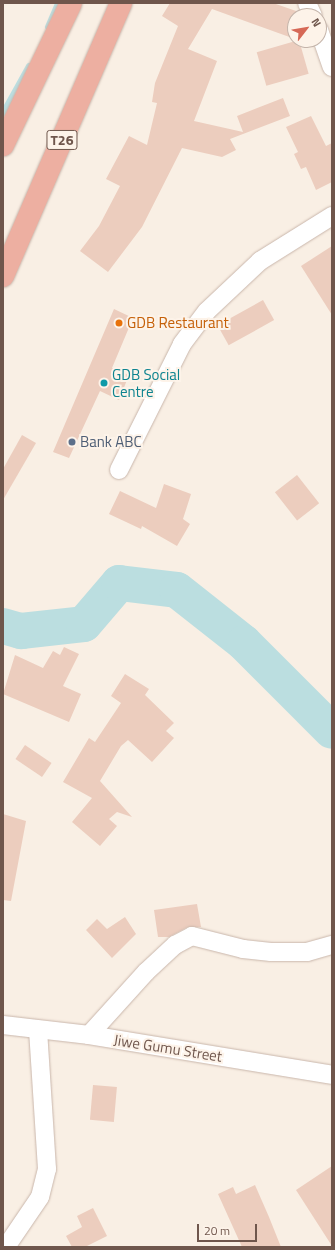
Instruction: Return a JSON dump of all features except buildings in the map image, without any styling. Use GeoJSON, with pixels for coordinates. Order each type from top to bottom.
{"type":"FeatureCollection","features":[{"type":"Feature","properties":{"kind":"highway"},"geometry":{"type":"LineString","coordinates":[[3,145],[71,3]]}},
{"type":"Feature","properties":{"kind":"highway","name":"T26"},"geometry":{"type":"LineString","coordinates":[[3,276],[121,3]]}},
{"type":"Feature","properties":{"kind":"street"},"geometry":{"type":"LineString","coordinates":[[325,48],[332,67]]}},
{"type":"Feature","properties":{"kind":"street"},"geometry":{"type":"LineString","coordinates":[[118,470],[182,344],[207,311],[260,261],[332,216]]}},
{"type":"Feature","properties":{"kind":"street"},"geometry":{"type":"LineString","coordinates":[[89,1035],[146,972],[175,945],[192,936],[243,949],[271,952],[307,952],[332,945]]}},
{"type":"Feature","properties":{"kind":"street","name":"Jiwe Gumu Street"},"geometry":{"type":"LineString","coordinates":[[3,1025],[38,1031],[89,1035],[332,1075]]}},
{"type":"Feature","properties":{"kind":"street"},"geometry":{"type":"LineString","coordinates":[[6,1247],[40,1197],[46,1169],[38,1031]]}},
{"type":"Feature","properties":{"kind":"waterway"},"geometry":{"type":"LineString","coordinates":[[48,27],[58,3]]}},
{"type":"Feature","properties":{"kind":"waterway"},"geometry":{"type":"LineString","coordinates":[[3,113],[29,66]]}},
{"type":"Feature","properties":{"kind":"waterway"},"geometry":{"type":"LineString","coordinates":[[3,626],[21,631],[84,624],[119,583],[177,590],[244,643],[332,731]]}},
{"type":"Feature","properties":{"kind":"place","name":"GDB Restaurant"},"geometry":{"type":"Point","coordinates":[119,323]}},
{"type":"Feature","properties":{"kind":"place","name":"GDB Social Centre"},"geometry":{"type":"Point","coordinates":[104,383]}},
{"type":"Feature","properties":{"kind":"place","name":"Bank ABC"},"geometry":{"type":"Point","coordinates":[72,442]}}]}
